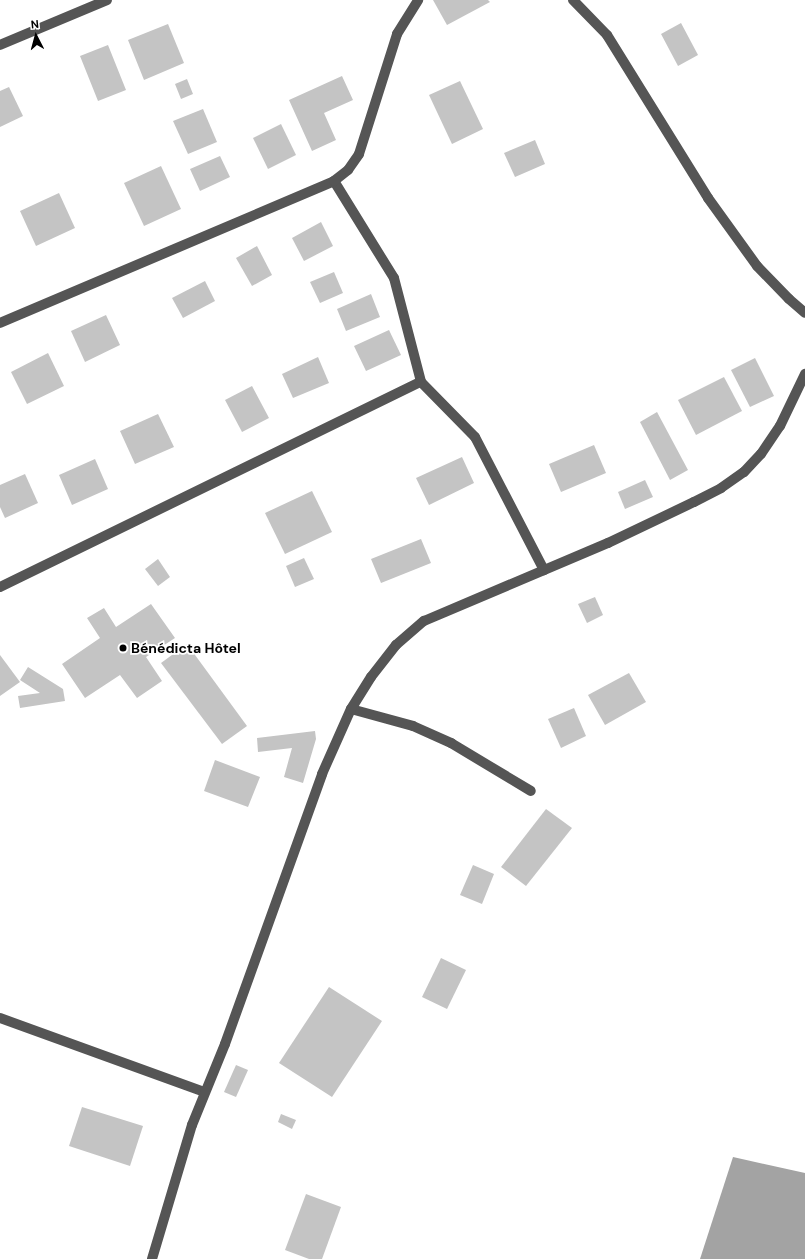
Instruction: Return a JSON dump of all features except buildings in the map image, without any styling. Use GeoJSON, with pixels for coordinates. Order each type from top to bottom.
{"type":"FeatureCollection","features":[{"type":"Feature","properties":{"kind":"street"},"geometry":{"type":"LineString","coordinates":[[0,45],[107,0]]}},
{"type":"Feature","properties":{"kind":"street"},"geometry":{"type":"LineString","coordinates":[[0,323],[334,181],[348,170],[359,154],[397,34],[418,0]]}},
{"type":"Feature","properties":{"kind":"street"},"geometry":{"type":"LineString","coordinates":[[573,0],[607,35],[708,198],[757,266],[805,313]]}},
{"type":"Feature","properties":{"kind":"street"},"geometry":{"type":"LineString","coordinates":[[334,181],[394,278],[421,382],[475,437],[544,570]]}},
{"type":"Feature","properties":{"kind":"street"},"geometry":{"type":"LineString","coordinates":[[152,1259],[192,1125],[204,1092],[225,1044],[322,774],[351,709],[371,677],[396,645],[424,621],[608,543],[721,488],[744,472],[761,454],[780,426],[805,374]]}},
{"type":"Feature","properties":{"kind":"street"},"geometry":{"type":"LineString","coordinates":[[0,587],[421,382]]}},
{"type":"Feature","properties":{"kind":"street"},"geometry":{"type":"LineString","coordinates":[[351,709],[413,726],[451,743],[531,791]]}},
{"type":"Feature","properties":{"kind":"street"},"geometry":{"type":"LineString","coordinates":[[0,1018],[204,1092]]}},
{"type":"Feature","properties":{"kind":"shaded area"},"geometry":{"type":"Polygon","coordinates":[[[733,1157],[805,1173],[805,1259],[700,1259],[733,1157]]]}},
{"type":"Feature","properties":{"kind":"place","name":"Bénédicta Hôtel"},"geometry":{"type":"Point","coordinates":[123,648]}}]}
